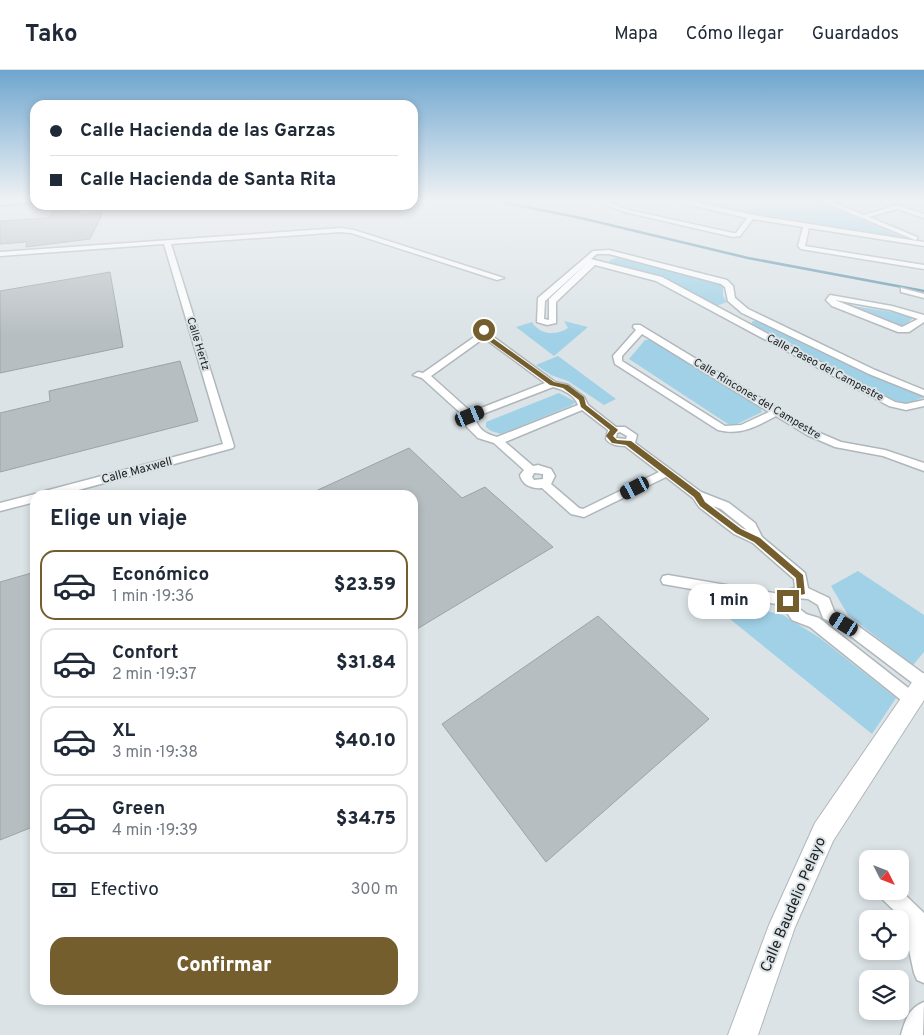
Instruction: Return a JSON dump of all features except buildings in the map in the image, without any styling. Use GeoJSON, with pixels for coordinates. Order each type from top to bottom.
{"type":"FeatureCollection","features":[{"type":"Feature","properties":{"kind":"street"},"geometry":{"type":"LineString","coordinates":[[0,254],[111,246]]}},
{"type":"Feature","properties":{"kind":"street","name":"Calle Hertz"},"geometry":{"type":"LineString","coordinates":[[168,246],[229,446]]}},
{"type":"Feature","properties":{"kind":"street"},"geometry":{"type":"LineString","coordinates":[[397,246],[500,278]]}},
{"type":"Feature","properties":{"kind":"street"},"geometry":{"type":"LineString","coordinates":[[801,246],[803,248],[924,267]]}},
{"type":"Feature","properties":{"kind":"street","name":"Calle Paseo del Campestre"},"geometry":{"type":"LineString","coordinates":[[590,261],[555,286],[540,300],[539,319],[542,322],[553,321],[552,301],[590,261],[594,252],[602,251],[722,280],[729,286],[731,299],[746,310],[872,372],[924,393]]}},
{"type":"Feature","properties":{"kind":"street","name":"Calle Paseo del Campestre"},"geometry":{"type":"LineString","coordinates":[[590,261],[658,279],[892,404],[906,407],[924,403]]}},
{"type":"Feature","properties":{"kind":"street"},"geometry":{"type":"LineString","coordinates":[[555,286],[565,288]]}},
{"type":"Feature","properties":{"kind":"street"},"geometry":{"type":"LineString","coordinates":[[904,290],[924,296]]}},
{"type":"Feature","properties":{"kind":"street"},"geometry":{"type":"LineString","coordinates":[[836,297],[892,308],[924,317],[906,330],[901,330],[835,304],[830,300],[836,297]]}},
{"type":"Feature","properties":{"kind":"street"},"geometry":{"type":"LineString","coordinates":[[730,316],[746,310]]}},
{"type":"Feature","properties":{"kind":"street","name":"Calle Rincones del Campestre"},"geometry":{"type":"LineString","coordinates":[[777,412],[740,430],[730,431],[722,428],[618,362],[617,356],[639,329],[828,441],[885,453],[924,466]]}},
{"type":"Feature","properties":{"kind":"street"},"geometry":{"type":"LineString","coordinates":[[667,472],[584,514],[575,511],[544,484],[536,485],[527,480],[526,474],[531,470],[498,441],[482,436],[472,427],[470,416],[421,376],[484,332],[552,384],[565,387],[582,399],[583,406],[614,430],[610,433],[611,439],[618,443],[628,443],[667,472],[697,495],[703,504],[738,531],[757,540],[800,577],[802,592]]}},
{"type":"Feature","properties":{"kind":"street"},"geometry":{"type":"LineString","coordinates":[[470,416],[552,384]]}},
{"type":"Feature","properties":{"kind":"street"},"geometry":{"type":"LineString","coordinates":[[498,441],[583,406]]}},
{"type":"Feature","properties":{"kind":"street","name":"Calle Maxwell"},"geometry":{"type":"LineString","coordinates":[[65,490],[229,446]]}},
{"type":"Feature","properties":{"kind":"street"},"geometry":{"type":"LineString","coordinates":[[0,507],[30,499]]}},
{"type":"Feature","properties":{"kind":"street"},"geometry":{"type":"LineString","coordinates":[[668,580],[788,601]]}},
{"type":"Feature","properties":{"kind":"street"},"geometry":{"type":"LineString","coordinates":[[802,592],[812,594],[824,602],[828,614],[844,624],[920,688],[814,622],[797,616],[788,605],[792,594],[802,592]]}},
{"type":"Feature","properties":{"kind":"street"},"geometry":{"type":"LineString","coordinates":[[814,622],[821,621],[828,614]]}},
{"type":"Feature","properties":{"kind":"street","name":"Calle Baudelio Pelayo"},"geometry":{"type":"LineString","coordinates":[[743,1035],[782,925],[824,832],[920,688]]}},
{"type":"Feature","properties":{"kind":"street"},"geometry":{"type":"LineString","coordinates":[[897,900],[924,926]]}},
{"type":"Feature","properties":{"kind":"street"},"geometry":{"type":"LineString","coordinates":[[910,912],[924,973]]}},
{"type":"Feature","properties":{"kind":"street"},"geometry":{"type":"LineString","coordinates":[[912,1035],[915,1022],[924,1012]]}},
{"type":"Feature","properties":{"kind":"shaded area"},"geometry":{"type":"Polygon","coordinates":[[[616,258],[715,281],[723,285],[723,296],[727,302],[716,306],[673,284],[666,277],[611,264],[609,261],[616,258]]]}},
{"type":"Feature","properties":{"kind":"shaded area"},"geometry":{"type":"Polygon","coordinates":[[[846,305],[899,313],[913,318],[902,328],[846,305]]]}},
{"type":"Feature","properties":{"kind":"shaded area"},"geometry":{"type":"Polygon","coordinates":[[[564,321],[588,327],[554,356],[516,327],[532,322],[539,330],[553,333],[568,328],[564,321]]]}},
{"type":"Feature","properties":{"kind":"shaded area"},"geometry":{"type":"Polygon","coordinates":[[[753,321],[761,321],[801,343],[924,395],[924,397],[904,405],[807,355],[789,342],[751,324],[753,321]]]}},
{"type":"Feature","properties":{"kind":"shaded area"},"geometry":{"type":"Polygon","coordinates":[[[645,340],[651,340],[760,407],[762,412],[737,424],[728,424],[629,359],[645,340]]]}},
{"type":"Feature","properties":{"kind":"shaded area"},"geometry":{"type":"Polygon","coordinates":[[[558,356],[616,399],[604,405],[568,381],[551,375],[536,365],[558,356]]]}},
{"type":"Feature","properties":{"kind":"shaded area"},"geometry":{"type":"Polygon","coordinates":[[[559,393],[576,402],[501,434],[491,431],[486,427],[486,422],[559,393]]]}},
{"type":"Feature","properties":{"kind":"shaded area"},"geometry":{"type":"Polygon","coordinates":[[[858,571],[924,615],[924,652],[913,665],[848,615],[831,586],[858,571]]]}},
{"type":"Feature","properties":{"kind":"shaded area"},"geometry":{"type":"Polygon","coordinates":[[[734,603],[783,615],[820,638],[896,698],[872,734],[725,615],[734,603]]]}},
{"type":"Feature","properties":{"kind":"waterway"},"geometry":{"type":"LineString","coordinates":[[698,246],[748,258],[924,291]]}},
{"type":"Feature","properties":{"kind":"route"},"geometry":{"type":"LineString","coordinates":[[484,330],[484,334],[552,384],[565,387],[582,399],[583,406],[614,430],[610,433],[611,439],[618,443],[628,443],[697,495],[703,504],[738,531],[757,540],[800,577],[802,592],[792,594],[788,601]]}}]}
